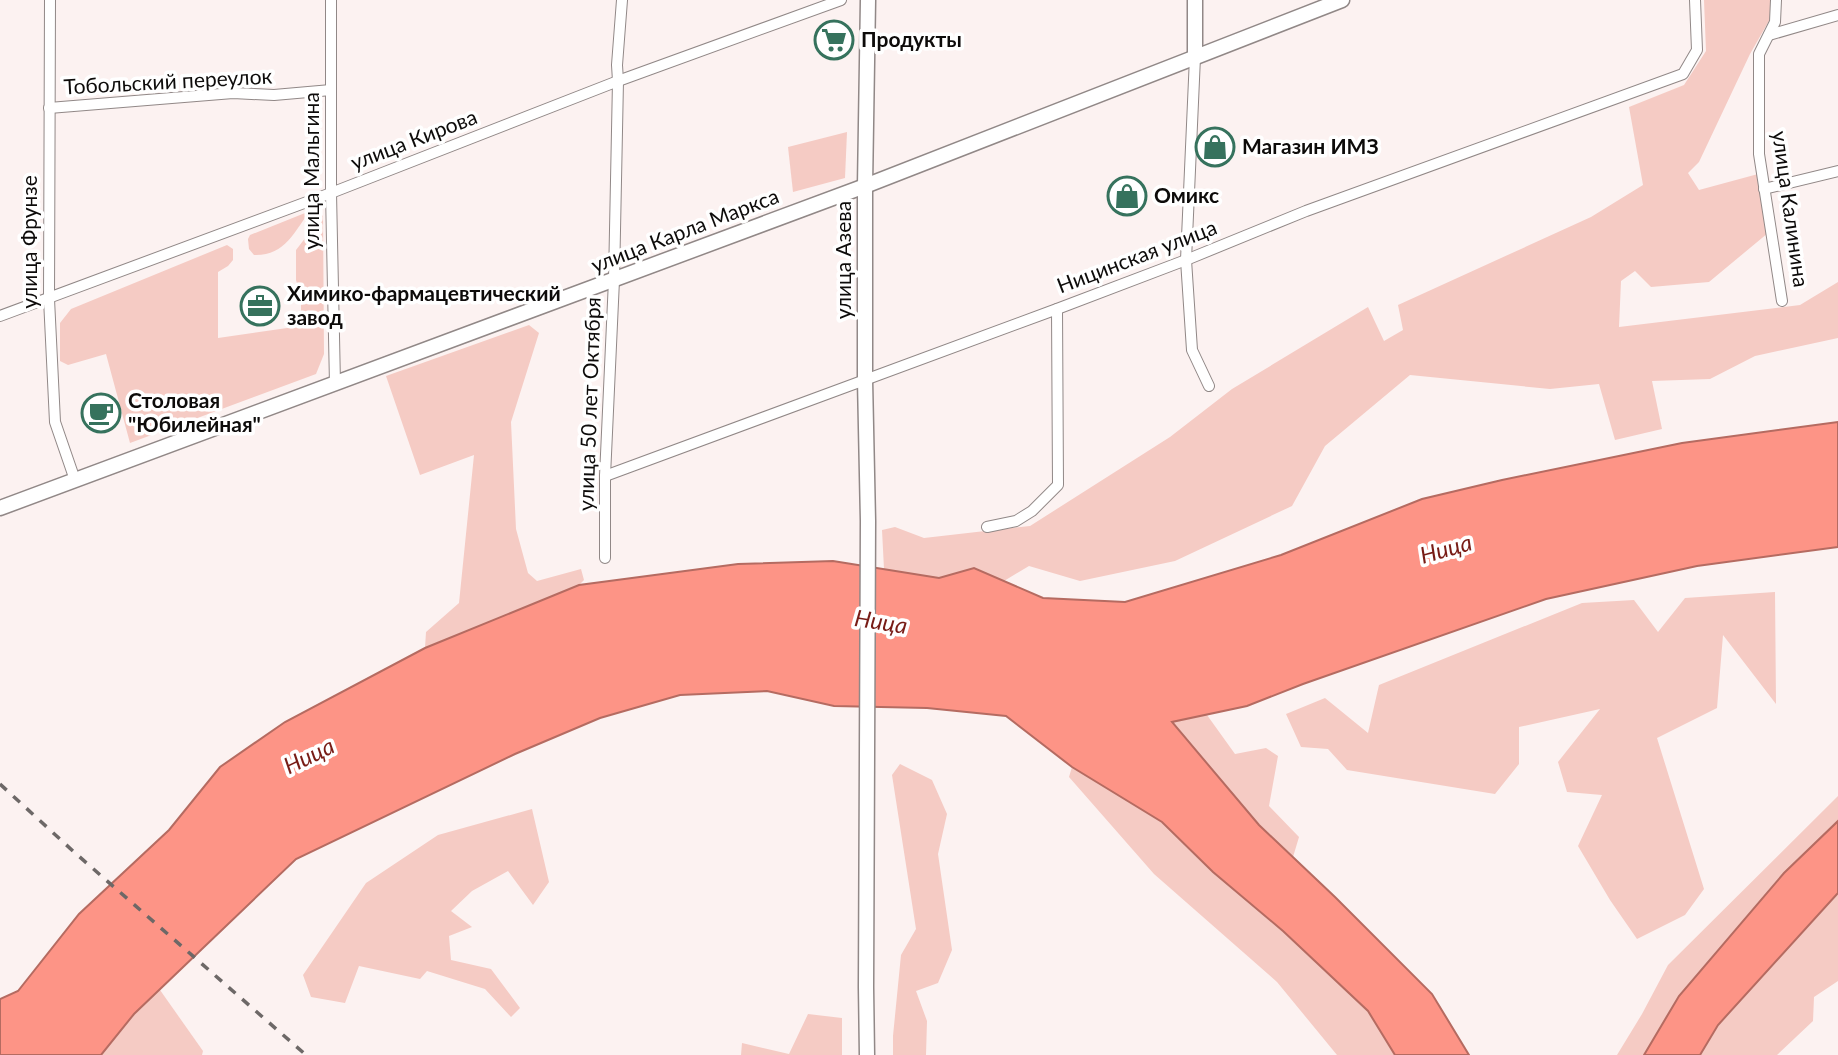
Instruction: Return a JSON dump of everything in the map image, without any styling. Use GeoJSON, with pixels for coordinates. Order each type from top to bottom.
{"type":"FeatureCollection","features":[{"type":"Feature","properties":{"kind":"street","name":"улица Фрунзе"},"geometry":{"type":"LineString","coordinates":[[50,0],[49,299],[55,422],[75,480]]}},
{"type":"Feature","properties":{"kind":"street","name":"улица Мальгина"},"geometry":{"type":"LineString","coordinates":[[331,0],[335,384]]}},
{"type":"Feature","properties":{"kind":"street","name":"улица 50 лет Октября"},"geometry":{"type":"LineString","coordinates":[[605,558],[605,476],[614,280],[617,65],[622,0]]}},
{"type":"Feature","properties":{"kind":"street","name":"улица Кирова"},"geometry":{"type":"LineString","coordinates":[[0,316],[618,81],[841,0]]}},
{"type":"Feature","properties":{"kind":"street","name":"улица Азева"},"geometry":{"type":"LineString","coordinates":[[867,1055],[868,521],[865,186],[868,0]]}},
{"type":"Feature","properties":{"kind":"street"},"geometry":{"type":"LineString","coordinates":[[1195,0],[1186,260],[1192,350],[1209,386]]}},
{"type":"Feature","properties":{"kind":"street","name":"улица Карла Маркса"},"geometry":{"type":"LineString","coordinates":[[0,508],[865,186],[1342,0]]}},
{"type":"Feature","properties":{"kind":"street","name":"Ницинская улица"},"geometry":{"type":"LineString","coordinates":[[605,476],[1057,309],[1306,211],[1683,74],[1697,50],[1695,0]]}},
{"type":"Feature","properties":{"kind":"street","name":"улица Калинина"},"geometry":{"type":"LineString","coordinates":[[1776,0],[1775,22],[1759,54],[1759,154],[1783,301]]}},
{"type":"Feature","properties":{"kind":"street"},"geometry":{"type":"LineString","coordinates":[[1769,35],[1838,15]]}},
{"type":"Feature","properties":{"kind":"street","name":"Тобольский переулок"},"geometry":{"type":"LineString","coordinates":[[49,108],[233,93],[274,95],[331,90]]}},
{"type":"Feature","properties":{"kind":"street"},"geometry":{"type":"LineString","coordinates":[[1764,189],[1838,171]]}},
{"type":"Feature","properties":{"kind":"street"},"geometry":{"type":"LineString","coordinates":[[987,527],[1016,521],[1032,511],[1058,485],[1057,309]]}},
{"type":"Feature","properties":{"kind":"shaded area"},"geometry":{"type":"Polygon","coordinates":[[[1704,0],[1771,0],[1770,19],[1750,54],[1699,162],[1688,173],[1699,190],[1758,174],[1768,233],[1709,282],[1651,287],[1635,271],[1621,281],[1619,327],[1800,305],[1838,282],[1838,338],[1755,356],[1710,379],[1652,381],[1662,429],[1615,440],[1599,384],[1550,389],[1410,375],[1325,446],[1292,506],[1175,561],[1080,581],[1029,566],[1004,581],[974,568],[939,578],[884,569],[882,530],[895,527],[924,538],[1030,526],[1170,437],[1232,389],[1368,307],[1384,341],[1403,330],[1398,305],[1591,217],[1643,185],[1629,107],[1684,85],[1706,51],[1704,0]]]}},
{"type":"Feature","properties":{"kind":"shaded area"},"geometry":{"type":"Polygon","coordinates":[[[847,132],[845,178],[793,192],[788,147],[847,132]]]}},
{"type":"Feature","properties":{"kind":"shaded area"},"geometry":{"type":"Polygon","coordinates":[[[310,211],[288,241],[274,252],[254,255],[249,249],[250,235],[310,211]]]}},
{"type":"Feature","properties":{"kind":"shaded area"},"geometry":{"type":"Polygon","coordinates":[[[323,215],[324,354],[316,374],[130,443],[106,354],[68,365],[60,361],[60,323],[71,309],[227,245],[233,249],[233,260],[218,272],[218,338],[301,326],[296,250],[323,215]]]}},
{"type":"Feature","properties":{"kind":"shaded area"},"geometry":{"type":"Polygon","coordinates":[[[529,325],[539,333],[511,422],[516,529],[528,573],[537,581],[581,569],[584,580],[579,585],[425,648],[426,632],[459,603],[474,455],[420,475],[386,376],[529,325]]]}},
{"type":"Feature","properties":{"kind":"shaded area"},"geometry":{"type":"Polygon","coordinates":[[[1775,592],[1776,704],[1723,635],[1717,708],[1657,738],[1704,889],[1685,915],[1637,939],[1578,846],[1602,795],[1567,792],[1558,762],[1600,709],[1519,727],[1519,764],[1495,794],[1347,770],[1328,749],[1301,747],[1286,714],[1325,698],[1368,733],[1379,685],[1582,603],[1634,600],[1658,632],[1685,598],[1775,592]]]}},
{"type":"Feature","properties":{"kind":"shaded area"},"geometry":{"type":"Polygon","coordinates":[[[1207,715],[1235,754],[1266,748],[1278,756],[1269,806],[1299,837],[1293,857],[1259,825],[1171,722],[1207,715]]]}},
{"type":"Feature","properties":{"kind":"shaded area"},"geometry":{"type":"Polygon","coordinates":[[[900,764],[932,780],[947,814],[938,854],[952,950],[938,983],[916,991],[927,1021],[926,1055],[893,1055],[901,955],[916,929],[892,775],[900,764]]]}},
{"type":"Feature","properties":{"kind":"shaded area"},"geometry":{"type":"Polygon","coordinates":[[[1072,767],[1162,822],[1213,872],[1283,931],[1368,1011],[1395,1055],[1337,1055],[1277,982],[1154,874],[1069,777],[1072,767]]]}},
{"type":"Feature","properties":{"kind":"shaded area"},"geometry":{"type":"Polygon","coordinates":[[[1838,796],[1838,821],[1784,873],[1679,996],[1644,1055],[1617,1055],[1668,965],[1838,796]]]}},
{"type":"Feature","properties":{"kind":"shaded area"},"geometry":{"type":"Polygon","coordinates":[[[532,809],[549,882],[533,905],[508,871],[472,891],[451,911],[472,927],[449,936],[451,960],[491,969],[520,1008],[511,1017],[485,989],[427,971],[420,979],[359,966],[345,1003],[311,997],[303,975],[366,883],[438,835],[532,809]]]}},
{"type":"Feature","properties":{"kind":"shaded area"},"geometry":{"type":"Polygon","coordinates":[[[1838,893],[1838,981],[1814,997],[1813,1021],[1777,1055],[1700,1055],[1718,1025],[1838,893]]]}},
{"type":"Feature","properties":{"kind":"shaded area"},"geometry":{"type":"Polygon","coordinates":[[[160,990],[203,1051],[202,1055],[101,1055],[134,1014],[160,990]]]}},
{"type":"Feature","properties":{"kind":"shaded area"},"geometry":{"type":"Polygon","coordinates":[[[808,1014],[842,1018],[842,1055],[741,1055],[742,1043],[789,1054],[808,1014]]]}},
{"type":"Feature","properties":{"kind":"water","name":"Ница"},"geometry":{"type":"Polygon","coordinates":[[[1838,422],[1838,547],[1697,566],[1546,599],[1247,706],[1172,722],[1259,825],[1432,994],[1469,1055],[1395,1055],[1368,1011],[1283,931],[1213,872],[1162,822],[1072,767],[1006,716],[927,708],[834,706],[767,691],[680,695],[600,718],[515,754],[296,859],[134,1014],[101,1055],[0,1055],[0,999],[18,991],[79,914],[169,830],[220,767],[285,722],[425,648],[579,585],[738,564],[833,561],[939,578],[974,568],[1043,598],[1125,602],[1281,555],[1422,499],[1682,443],[1838,422]]]}},
{"type":"Feature","properties":{"kind":"water"},"geometry":{"type":"Polygon","coordinates":[[[1838,821],[1838,893],[1718,1025],[1700,1055],[1644,1055],[1679,996],[1784,873],[1838,821]]]}},
{"type":"Feature","properties":{"kind":"railway"},"geometry":{"type":"LineString","coordinates":[[0,784],[306,1055]]}},
{"type":"Feature","properties":{"kind":"place","name":"Продукты"},"geometry":{"type":"Point","coordinates":[834,40]}},
{"type":"Feature","properties":{"kind":"place","name":"Магазин ИМЗ"},"geometry":{"type":"Point","coordinates":[1215,147]}},
{"type":"Feature","properties":{"kind":"place","name":"Омикс"},"geometry":{"type":"Point","coordinates":[1127,196]}},
{"type":"Feature","properties":{"kind":"place","name":"Химико-фармацевтический завод"},"geometry":{"type":"Point","coordinates":[260,306]}},
{"type":"Feature","properties":{"kind":"place","name":"Столовая \"Юбилейная\""},"geometry":{"type":"Point","coordinates":[101,413]}}]}
